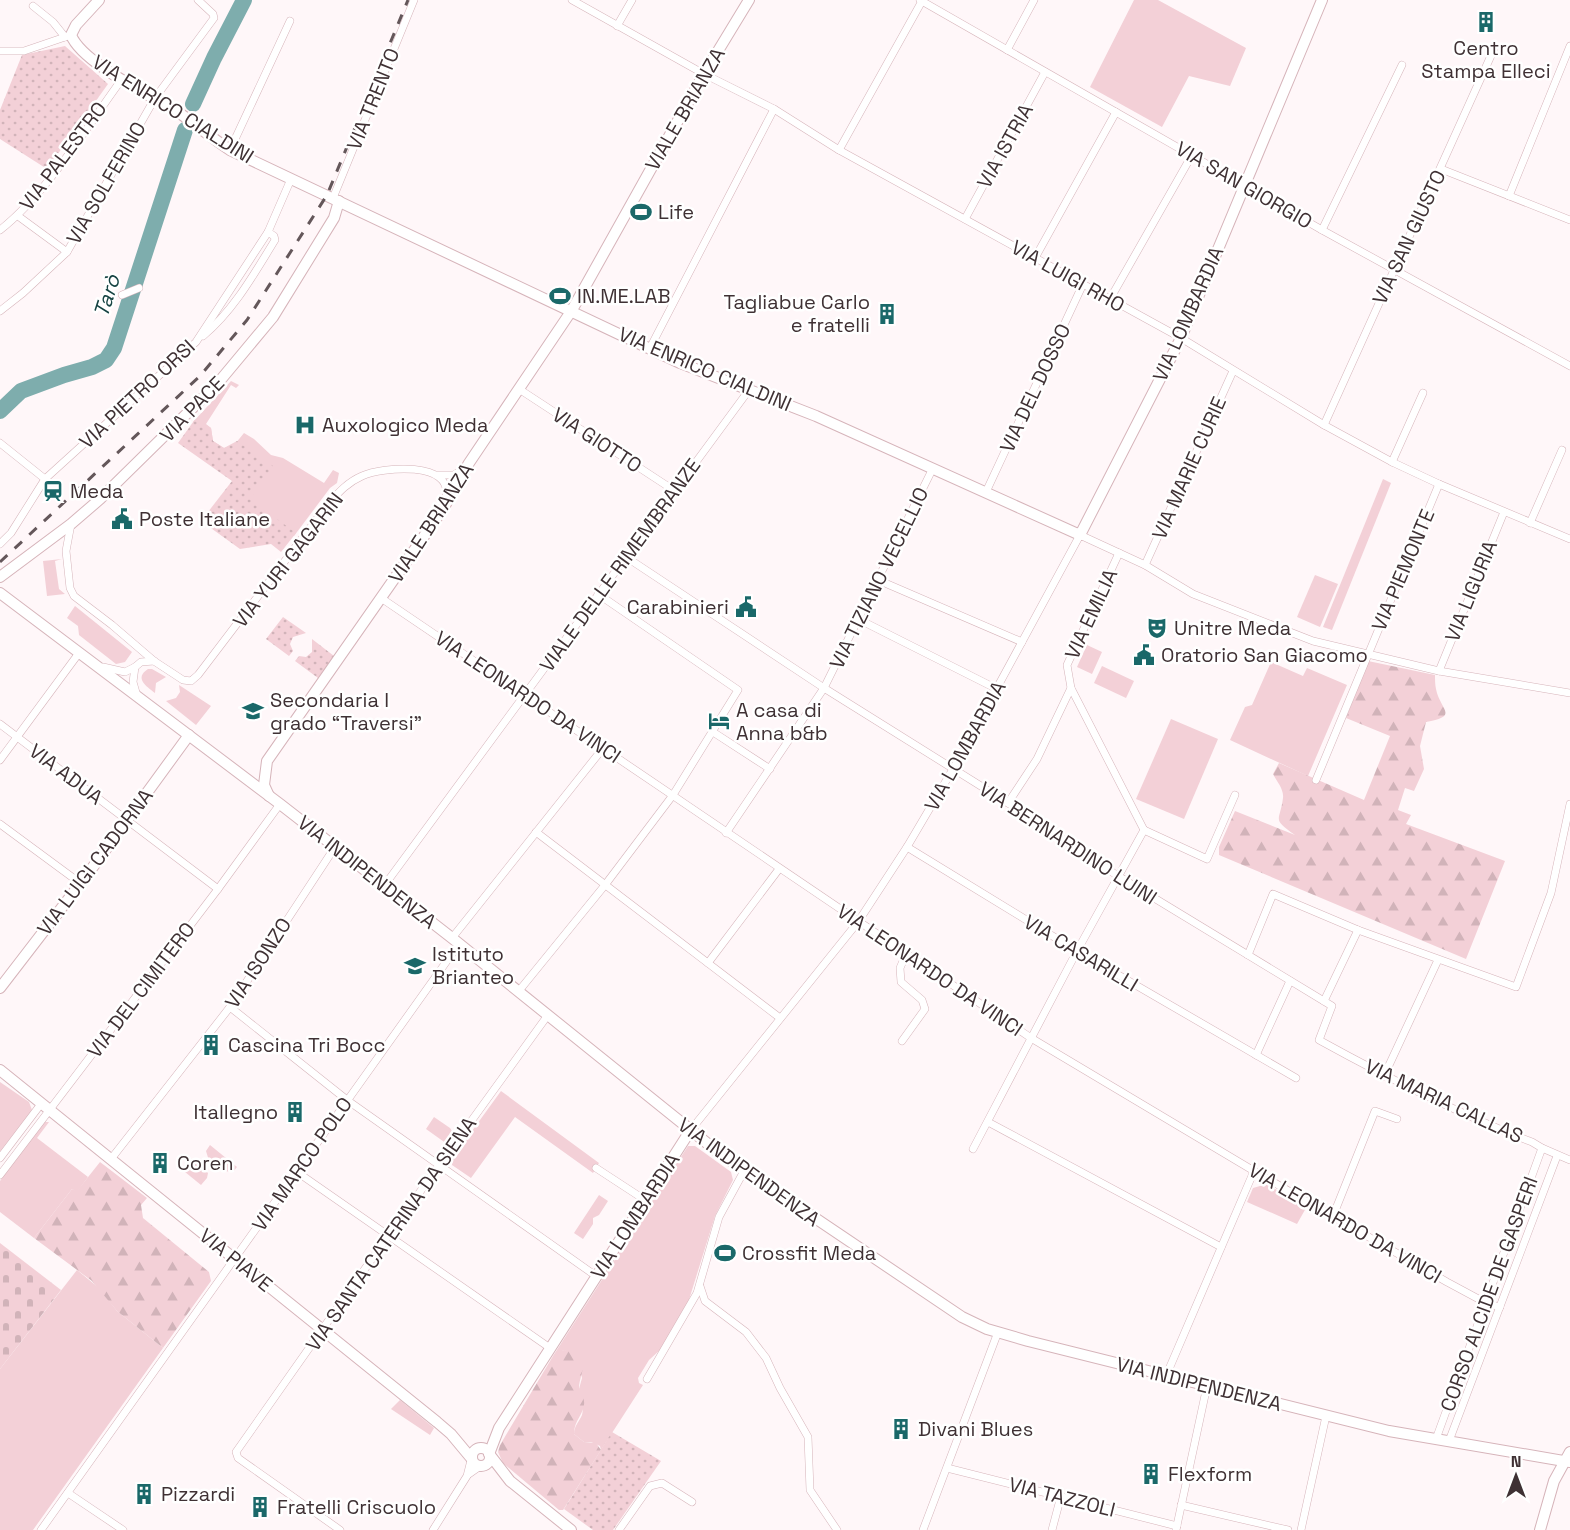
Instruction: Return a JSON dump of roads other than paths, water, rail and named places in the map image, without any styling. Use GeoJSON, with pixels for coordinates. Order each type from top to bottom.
{"type":"FeatureCollection","features":[{"type":"Feature","properties":{"kind":"street"},"geometry":{"type":"LineString","coordinates":[[0,51],[24,51],[68,36],[99,0]]}},
{"type":"Feature","properties":{"kind":"street","name":"VIA SOLFERINO"},"geometry":{"type":"LineString","coordinates":[[0,311],[67,252],[155,98],[214,18],[213,14],[198,0]]}},
{"type":"Feature","properties":{"kind":"street","name":"VIA TRENTO"},"geometry":{"type":"LineString","coordinates":[[336,200],[414,0]]}},
{"type":"Feature","properties":{"kind":"street","name":"VIA LUIGI RHO"},"geometry":{"type":"LineString","coordinates":[[572,0],[704,74],[774,109],[839,150],[1181,338],[1324,425],[1392,462],[1570,539]]}},
{"type":"Feature","properties":{"kind":"street"},"geometry":{"type":"LineString","coordinates":[[617,26],[632,0]]}},
{"type":"Feature","properties":{"kind":"street","name":"VIALE BRIANZA"},"geometry":{"type":"LineString","coordinates":[[242,775],[255,773],[267,761],[442,508],[572,310],[704,74],[749,0]]}},
{"type":"Feature","properties":{"kind":"street"},"geometry":{"type":"LineString","coordinates":[[1008,50],[1034,0]]}},
{"type":"Feature","properties":{"kind":"street","name":"VIA LOMBARDIA"},"geometry":{"type":"LineString","coordinates":[[484,1451],[690,1131],[858,922],[907,847],[953,769],[1080,535],[1181,338],[1322,0]]}},
{"type":"Feature","properties":{"kind":"street"},"geometry":{"type":"LineString","coordinates":[[839,150],[921,1]]}},
{"type":"Feature","properties":{"kind":"street","name":"VIA SAN GIORGIO"},"geometry":{"type":"LineString","coordinates":[[921,1],[1322,230],[1570,366]]}},
{"type":"Feature","properties":{"kind":"street"},"geometry":{"type":"LineString","coordinates":[[33,6],[68,36]]}},
{"type":"Feature","properties":{"kind":"street"},"geometry":{"type":"LineString","coordinates":[[230,150],[290,21]]}},
{"type":"Feature","properties":{"kind":"street","name":"VIA ENRICO CIALDINI"},"geometry":{"type":"LineString","coordinates":[[68,36],[75,45],[122,79],[155,98],[230,150],[681,363],[816,416],[1080,535],[1145,565],[1193,594],[1313,641],[1438,671],[1570,693]]}},
{"type":"Feature","properties":{"kind":"street"},"geometry":{"type":"LineString","coordinates":[[1509,196],[1570,46]]}},
{"type":"Feature","properties":{"kind":"street","name":"VIA SAN GIUSTO"},"geometry":{"type":"LineString","coordinates":[[1324,425],[1494,49]]}},
{"type":"Feature","properties":{"kind":"street"},"geometry":{"type":"LineString","coordinates":[[1322,230],[1402,65]]}},
{"type":"Feature","properties":{"kind":"street","name":"VIA ISTRIA"},"geometry":{"type":"LineString","coordinates":[[965,219],[1046,72]]}},
{"type":"Feature","properties":{"kind":"street","name":"VIA PALESTRO"},"geometry":{"type":"LineString","coordinates":[[0,230],[18,216],[48,180],[122,79]]}},
{"type":"Feature","properties":{"kind":"street"},"geometry":{"type":"LineString","coordinates":[[650,348],[774,109]]}},
{"type":"Feature","properties":{"kind":"street"},"geometry":{"type":"LineString","coordinates":[[1035,258],[1116,112]]}},
{"type":"Feature","properties":{"kind":"street"},"geometry":{"type":"LineString","coordinates":[[1110,299],[1192,155]]}},
{"type":"Feature","properties":{"kind":"street"},"geometry":{"type":"LineString","coordinates":[[1441,169],[1570,220]]}},
{"type":"Feature","properties":{"kind":"street","name":"VIA PIETRO ORSI"},"geometry":{"type":"LineString","coordinates":[[0,544],[11,533],[45,479],[196,342],[271,234],[291,178]]}},
{"type":"Feature","properties":{"kind":"street","name":"VIA PACE"},"geometry":{"type":"LineString","coordinates":[[0,577],[71,524],[164,438],[218,383],[273,317],[334,218],[336,200]]}},
{"type":"Feature","properties":{"kind":"street"},"geometry":{"type":"LineString","coordinates":[[18,216],[67,252]]}},
{"type":"Feature","properties":{"kind":"street"},"geometry":{"type":"LineString","coordinates":[[196,342],[217,324],[234,303],[275,240],[271,234]]}},
{"type":"Feature","properties":{"kind":"street","name":"VIA DEL DOSSO"},"geometry":{"type":"LineString","coordinates":[[986,492],[1083,284]]}},
{"type":"Feature","properties":{"kind":"street"},"geometry":{"type":"LineString","coordinates":[[122,295],[139,288]]}},
{"type":"Feature","properties":{"kind":"street","name":"VIA MARIE CURIE"},"geometry":{"type":"LineString","coordinates":[[1145,565],[1233,371]]}},
{"type":"Feature","properties":{"kind":"street","name":"VIA GIOTTO"},"geometry":{"type":"LineString","coordinates":[[519,389],[675,491]]}},
{"type":"Feature","properties":{"kind":"street","name":"VIALE DELLE RIMEMBRANZE"},"geometry":{"type":"LineString","coordinates":[[384,886],[749,390]]}},
{"type":"Feature","properties":{"kind":"street"},"geometry":{"type":"LineString","coordinates":[[1392,462],[1423,393]]}},
{"type":"Feature","properties":{"kind":"street"},"geometry":{"type":"LineString","coordinates":[[0,443],[45,479]]}},
{"type":"Feature","properties":{"kind":"street"},"geometry":{"type":"LineString","coordinates":[[1530,523],[1562,450]]}},
{"type":"Feature","properties":{"kind":"street","name":"VIA YURI GAGARIN"},"geometry":{"type":"LineString","coordinates":[[154,661],[183,680],[191,681],[198,675],[330,503],[343,488],[363,475],[386,470],[411,469],[433,474],[454,475],[469,464]]}},
{"type":"Feature","properties":{"kind":"street","name":"VIA TIZIANO VECELLIO"},"geometry":{"type":"LineString","coordinates":[[726,832],[824,688],[933,468]]}},
{"type":"Feature","properties":{"kind":"street"},"geometry":{"type":"LineString","coordinates":[[433,474],[440,478],[446,487],[446,497],[442,508]]}},
{"type":"Feature","properties":{"kind":"street","name":"VIA PIEMONTE"},"geometry":{"type":"LineString","coordinates":[[1367,655],[1439,484]]}},
{"type":"Feature","properties":{"kind":"street","name":"VIA LIGURIA"},"geometry":{"type":"LineString","coordinates":[[1438,671],[1504,512]]}},
{"type":"Feature","properties":{"kind":"street"},"geometry":{"type":"LineString","coordinates":[[71,524],[66,551],[71,592],[146,652],[154,661]]}},
{"type":"Feature","properties":{"kind":"street","name":"VIA EMILIA"},"geometry":{"type":"LineString","coordinates":[[1008,803],[1037,759],[1071,688],[1067,665],[1119,553]]}},
{"type":"Feature","properties":{"kind":"street","name":"VIA BERNARDINO LUINI"},"geometry":{"type":"LineString","coordinates":[[626,557],[824,688],[1008,803],[1118,876],[1324,1001]]}},
{"type":"Feature","properties":{"kind":"street"},"geometry":{"type":"LineString","coordinates":[[878,580],[1022,642]]}},
{"type":"Feature","properties":{"kind":"street","name":"VIA INDIPENDENZA"},"geometry":{"type":"LineString","coordinates":[[0,593],[270,796],[548,1015],[690,1131],[744,1171],[950,1310],[976,1324],[998,1332],[1326,1416],[1399,1433],[1569,1458]]}},
{"type":"Feature","properties":{"kind":"street"},"geometry":{"type":"LineString","coordinates":[[518,992],[605,885],[673,795],[738,690],[598,594]]}},
{"type":"Feature","properties":{"kind":"street","name":"VIA LEONARDO DA VINCI"},"geometry":{"type":"LineString","coordinates":[[381,598],[1031,1038],[1254,1171],[1486,1303],[1500,1307]]}},
{"type":"Feature","properties":{"kind":"street"},"geometry":{"type":"LineString","coordinates":[[858,620],[997,689]]}},
{"type":"Feature","properties":{"kind":"street"},"geometry":{"type":"LineString","coordinates":[[0,760],[79,653]]}},
{"type":"Feature","properties":{"kind":"street","name":"VIA INDIPENDENZA"},"geometry":{"type":"LineString","coordinates":[[79,653],[95,663],[125,672],[141,662],[154,661]]}},
{"type":"Feature","properties":{"kind":"street"},"geometry":{"type":"LineString","coordinates":[[1316,780],[1367,655]]}},
{"type":"Feature","properties":{"kind":"street"},"geometry":{"type":"LineString","coordinates":[[135,667],[133,682],[137,697]]}},
{"type":"Feature","properties":{"kind":"street"},"geometry":{"type":"LineString","coordinates":[[1071,688],[1144,830],[1207,859],[1235,795]]}},
{"type":"Feature","properties":{"kind":"street","name":"VIA ADUA"},"geometry":{"type":"LineString","coordinates":[[0,724],[218,890]]}},
{"type":"Feature","properties":{"kind":"street"},"geometry":{"type":"LineString","coordinates":[[713,732],[770,769]]}},
{"type":"Feature","properties":{"kind":"street","name":"VIA LUIGI CADORNA"},"geometry":{"type":"LineString","coordinates":[[0,988],[189,735]]}},
{"type":"Feature","properties":{"kind":"street","name":"VIA MARCO POLO"},"geometry":{"type":"LineString","coordinates":[[41,1530],[297,1172],[455,941],[537,831],[604,747]]}},
{"type":"Feature","properties":{"kind":"street"},"geometry":{"type":"LineString","coordinates":[[267,761],[264,785],[270,796]]}},
{"type":"Feature","properties":{"kind":"street","name":"VIA DEL CIMITERO"},"geometry":{"type":"LineString","coordinates":[[0,1158],[45,1107],[218,890],[280,804]]}},
{"type":"Feature","properties":{"kind":"street"},"geometry":{"type":"LineString","coordinates":[[1248,955],[1273,894],[1358,930],[1516,987],[1551,893],[1570,804]]}},
{"type":"Feature","properties":{"kind":"street"},"geometry":{"type":"LineString","coordinates":[[0,824],[80,883]]}},
{"type":"Feature","properties":{"kind":"street"},"geometry":{"type":"LineString","coordinates":[[973,1149],[1077,951],[1144,830]]}},
{"type":"Feature","properties":{"kind":"street"},"geometry":{"type":"LineString","coordinates":[[537,831],[780,1018]]}},
{"type":"Feature","properties":{"kind":"street","name":"VIA ISONZO"},"geometry":{"type":"LineString","coordinates":[[111,1160],[230,1007],[335,847]]}},
{"type":"Feature","properties":{"kind":"street","name":"VIA CASARILLI"},"geometry":{"type":"LineString","coordinates":[[907,847],[1077,951],[1296,1078]]}},
{"type":"Feature","properties":{"kind":"street"},"geometry":{"type":"LineString","coordinates":[[708,963],[779,869]]}},
{"type":"Feature","properties":{"kind":"street"},"geometry":{"type":"LineString","coordinates":[[1324,1001],[1358,930]]}},
{"type":"Feature","properties":{"kind":"street"},"geometry":{"type":"LineString","coordinates":[[902,1041],[926,1009],[922,1000],[901,982],[900,968],[906,954]]}},
{"type":"Feature","properties":{"kind":"street"},"geometry":{"type":"LineString","coordinates":[[1384,1076],[1438,960]]}},
{"type":"Feature","properties":{"kind":"street"},"geometry":{"type":"LineString","coordinates":[[1256,1055],[1290,981]]}},
{"type":"Feature","properties":{"kind":"street","name":"VIA MARIA CALLAS"},"geometry":{"type":"LineString","coordinates":[[1324,1001],[1332,1006],[1319,1040],[1384,1076],[1454,1110],[1532,1142],[1570,1161]]}},
{"type":"Feature","properties":{"kind":"street"},"geometry":{"type":"LineString","coordinates":[[230,1007],[347,1100],[596,1276]]}},
{"type":"Feature","properties":{"kind":"street","name":"VIA SANTA CATERINA DA SIENA"},"geometry":{"type":"LineString","coordinates":[[340,1530],[238,1458],[237,1449],[548,1015]]}},
{"type":"Feature","properties":{"kind":"street","name":"VIA PIAVE"},"geometry":{"type":"LineString","coordinates":[[0,1070],[451,1434],[476,1463],[510,1481]]}},
{"type":"Feature","properties":{"kind":"street","name":"VIA PIAVE"},"geometry":{"type":"LineString","coordinates":[[0,1077],[20,1087]]}},
{"type":"Feature","properties":{"kind":"street","name":"VIA DEL CIMITERO"},"geometry":{"type":"LineString","coordinates":[[0,1175],[45,1107]]}},
{"type":"Feature","properties":{"kind":"street"},"geometry":{"type":"LineString","coordinates":[[1333,1216],[1375,1111],[1397,1119]]}},
{"type":"Feature","properties":{"kind":"street"},"geometry":{"type":"LineString","coordinates":[[988,1122],[1221,1247]]}},
{"type":"Feature","properties":{"kind":"street","name":"CORSO ALCIDE DE GASPERI"},"geometry":{"type":"LineString","coordinates":[[1436,1439],[1542,1148]]}},
{"type":"Feature","properties":{"kind":"street","name":"CORSO ALCIDE DE GASPERI"},"geometry":{"type":"LineString","coordinates":[[1449,1441],[1557,1156]]}},
{"type":"Feature","properties":{"kind":"street"},"geometry":{"type":"LineString","coordinates":[[596,1168],[645,1200]]}},
{"type":"Feature","properties":{"kind":"street"},"geometry":{"type":"LineString","coordinates":[[647,1379],[693,1300],[719,1217],[744,1171]]}},
{"type":"Feature","properties":{"kind":"street"},"geometry":{"type":"LineString","coordinates":[[1166,1376],[1254,1171]]}},
{"type":"Feature","properties":{"kind":"street"},"geometry":{"type":"LineString","coordinates":[[297,1172],[550,1348]]}},
{"type":"Feature","properties":{"kind":"street"},"geometry":{"type":"LineString","coordinates":[[699,1286],[705,1301],[746,1332],[766,1358],[808,1437],[810,1490],[837,1530]]}},
{"type":"Feature","properties":{"kind":"street"},"geometry":{"type":"LineString","coordinates":[[923,1530],[998,1332]]}},
{"type":"Feature","properties":{"kind":"street"},"geometry":{"type":"LineString","coordinates":[[1177,1528],[1207,1386]]}},
{"type":"Feature","properties":{"kind":"street"},"geometry":{"type":"LineString","coordinates":[[1302,1530],[1326,1416]]}},
{"type":"Feature","properties":{"kind":"street","name":"VIA PIAVE"},"geometry":{"type":"LineString","coordinates":[[451,1434],[484,1451],[510,1481],[571,1530]]}},
{"type":"Feature","properties":{"kind":"street"},"geometry":{"type":"LineString","coordinates":[[434,1530],[476,1463],[474,1451],[484,1451],[488,1463],[476,1463]]}},
{"type":"Feature","properties":{"kind":"street"},"geometry":{"type":"LineString","coordinates":[[1540,1530],[1554,1481],[1569,1458]]}},
{"type":"Feature","properties":{"kind":"street","name":"VIA TAZZOLI"},"geometry":{"type":"LineString","coordinates":[[947,1468],[1177,1528]]}},
{"type":"Feature","properties":{"kind":"street"},"geometry":{"type":"LineString","coordinates":[[619,1530],[650,1486],[662,1483],[692,1502]]}},
{"type":"Feature","properties":{"kind":"street"},"geometry":{"type":"LineString","coordinates":[[68,1493],[123,1530]]}},
{"type":"Feature","properties":{"kind":"street"},"geometry":{"type":"LineString","coordinates":[[1052,1530],[1061,1496]]}},
{"type":"Feature","properties":{"kind":"street"},"geometry":{"type":"LineString","coordinates":[[1181,1505],[1288,1530]]}},
{"type":"Feature","properties":{"kind":"waterway","name":"Tarò"},"geometry":{"type":"LineString","coordinates":[[193,104],[244,0]]}},
{"type":"Feature","properties":{"kind":"waterway","name":"Tarò"},"geometry":{"type":"LineString","coordinates":[[0,411],[21,391],[92,367],[106,360],[114,348],[185,130]]}},
{"type":"Feature","properties":{"kind":"railway"},"geometry":{"type":"LineString","coordinates":[[0,562],[200,376],[247,320],[327,195],[408,0]]}},
{"type":"Feature","properties":{"kind":"place","name":"Centro Stampa Elleci"},"geometry":{"type":"Point","coordinates":[1486,22]}},
{"type":"Feature","properties":{"kind":"place","name":"Life"},"geometry":{"type":"Point","coordinates":[641,212]}},
{"type":"Feature","properties":{"kind":"place","name":"IN.ME.LAB"},"geometry":{"type":"Point","coordinates":[560,296]}},
{"type":"Feature","properties":{"kind":"place","name":"Tagliabue Carlo e fratelli"},"geometry":{"type":"Point","coordinates":[887,314]}},
{"type":"Feature","properties":{"kind":"place","name":"Auxologico Meda"},"geometry":{"type":"Point","coordinates":[305,425]}},
{"type":"Feature","properties":{"kind":"place","name":"Meda"},"geometry":{"type":"Point","coordinates":[53,491]}},
{"type":"Feature","properties":{"kind":"place","name":"Poste Italiane"},"geometry":{"type":"Point","coordinates":[122,519]}},
{"type":"Feature","properties":{"kind":"place","name":"Carabinieri"},"geometry":{"type":"Point","coordinates":[746,607]}},
{"type":"Feature","properties":{"kind":"place","name":"Unitre Meda"},"geometry":{"type":"Point","coordinates":[1157,628]}},
{"type":"Feature","properties":{"kind":"place","name":"Oratorio San Giacomo"},"geometry":{"type":"Point","coordinates":[1144,655]}},
{"type":"Feature","properties":{"kind":"place","name":"Secondaria I grado “Traversi”"},"geometry":{"type":"Point","coordinates":[253,711]}},
{"type":"Feature","properties":{"kind":"place","name":"A casa di Anna b&b"},"geometry":{"type":"Point","coordinates":[719,721]}},
{"type":"Feature","properties":{"kind":"place","name":"Istituto Brianteo"},"geometry":{"type":"Point","coordinates":[415,966]}},
{"type":"Feature","properties":{"kind":"place","name":"Cascina Tri Bocc"},"geometry":{"type":"Point","coordinates":[211,1045]}},
{"type":"Feature","properties":{"kind":"place","name":"Itallegno"},"geometry":{"type":"Point","coordinates":[295,1112]}},
{"type":"Feature","properties":{"kind":"place","name":"Coren"},"geometry":{"type":"Point","coordinates":[160,1163]}},
{"type":"Feature","properties":{"kind":"place","name":"Crossfit Meda"},"geometry":{"type":"Point","coordinates":[725,1253]}},
{"type":"Feature","properties":{"kind":"place","name":"Divani Blues"},"geometry":{"type":"Point","coordinates":[901,1429]}},
{"type":"Feature","properties":{"kind":"place","name":"Flexform"},"geometry":{"type":"Point","coordinates":[1151,1474]}},
{"type":"Feature","properties":{"kind":"place","name":"Pizzardi"},"geometry":{"type":"Point","coordinates":[144,1494]}},
{"type":"Feature","properties":{"kind":"place","name":"Fratelli Criscuolo"},"geometry":{"type":"Point","coordinates":[260,1507]}}]}
